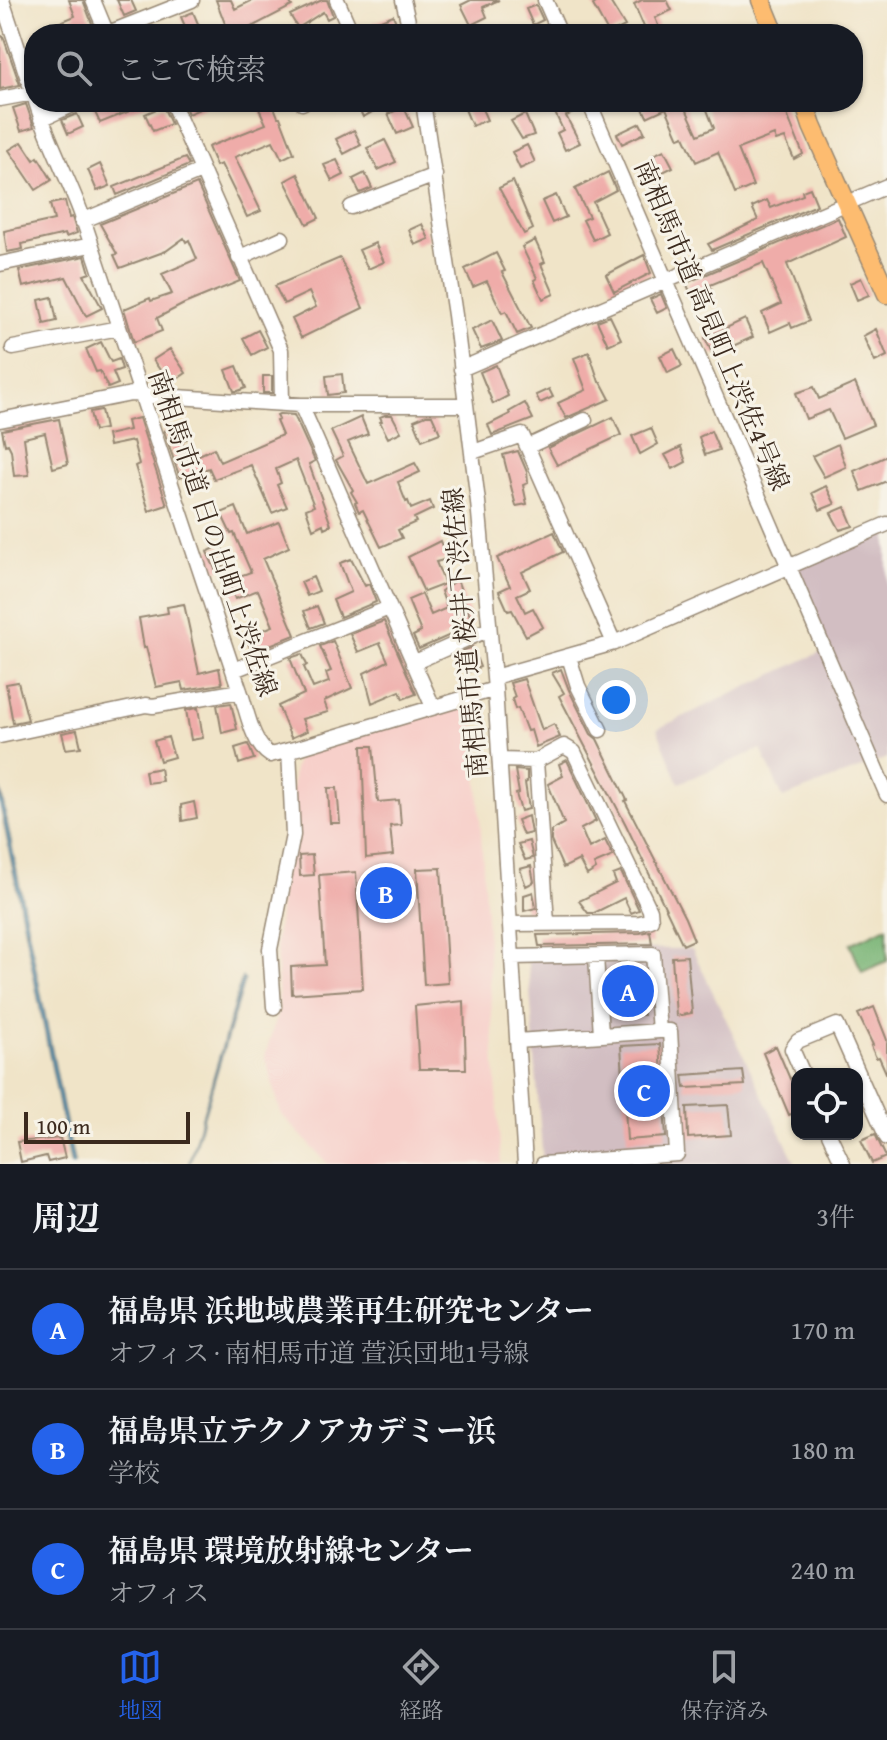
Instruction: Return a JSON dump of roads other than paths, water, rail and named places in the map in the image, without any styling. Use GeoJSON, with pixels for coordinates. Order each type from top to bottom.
{"type":"FeatureCollection","features":[{"type":"Feature","properties":{"kind":"main road"},"geometry":{"type":"LineString","coordinates":[[761,0],[771,24]]}},
{"type":"Feature","properties":{"kind":"main road"},"geometry":{"type":"LineString","coordinates":[[807,112],[887,294]]}},
{"type":"Feature","properties":{"kind":"street","name":"南相馬市道 日の出町上渋佐線"},"geometry":{"type":"LineString","coordinates":[[3,0],[24,53]]}},
{"type":"Feature","properties":{"kind":"street"},"geometry":{"type":"LineString","coordinates":[[93,0],[102,24]]}},
{"type":"Feature","properties":{"kind":"street"},"geometry":{"type":"LineString","coordinates":[[146,24],[176,2],[192,0]]}},
{"type":"Feature","properties":{"kind":"street"},"geometry":{"type":"LineString","coordinates":[[337,0],[348,24]]}},
{"type":"Feature","properties":{"kind":"street"},"geometry":{"type":"LineString","coordinates":[[403,0],[409,24]]}},
{"type":"Feature","properties":{"kind":"street"},"geometry":{"type":"LineString","coordinates":[[545,0],[556,24]]}},
{"type":"Feature","properties":{"kind":"street"},"geometry":{"type":"LineString","coordinates":[[0,99],[24,98]]}},
{"type":"Feature","properties":{"kind":"street","name":"南相馬市道 日の出町上渋佐線"},"geometry":{"type":"LineString","coordinates":[[39,112],[50,147],[71,187],[259,743],[270,755],[289,750]]}},
{"type":"Feature","properties":{"kind":"street"},"geometry":{"type":"LineString","coordinates":[[41,119],[57,112]]}},
{"type":"Feature","properties":{"kind":"street"},"geometry":{"type":"LineString","coordinates":[[176,112],[281,350],[282,403]]}},
{"type":"Feature","properties":{"kind":"street","name":"南相馬市道 桜井下渋佐線"},"geometry":{"type":"LineString","coordinates":[[425,112],[473,452],[500,760],[525,1164]]}},
{"type":"Feature","properties":{"kind":"street","name":"南相馬市道 高見町上渋佐4号線"},"geometry":{"type":"LineString","coordinates":[[593,112],[887,795]]}},
{"type":"Feature","properties":{"kind":"street"},"geometry":{"type":"LineString","coordinates":[[82,221],[201,171]]}},
{"type":"Feature","properties":{"kind":"street"},"geometry":{"type":"LineString","coordinates":[[351,207],[435,175]]}},
{"type":"Feature","properties":{"kind":"street"},"geometry":{"type":"LineString","coordinates":[[461,369],[887,186]]}},
{"type":"Feature","properties":{"kind":"street"},"geometry":{"type":"LineString","coordinates":[[239,258],[282,238]]}},
{"type":"Feature","properties":{"kind":"street"},"geometry":{"type":"LineString","coordinates":[[0,264],[91,245]]}},
{"type":"Feature","properties":{"kind":"street"},"geometry":{"type":"LineString","coordinates":[[13,348],[119,328]]}},
{"type":"Feature","properties":{"kind":"street"},"geometry":{"type":"LineString","coordinates":[[0,420],[141,394],[301,405],[466,405]]}},
{"type":"Feature","properties":{"kind":"street"},"geometry":{"type":"LineString","coordinates":[[301,405],[433,707]]}},
{"type":"Feature","properties":{"kind":"street"},"geometry":{"type":"LineString","coordinates":[[529,446],[585,420]]}},
{"type":"Feature","properties":{"kind":"street"},"geometry":{"type":"LineString","coordinates":[[473,452],[522,435],[614,643]]}},
{"type":"Feature","properties":{"kind":"street"},"geometry":{"type":"LineString","coordinates":[[274,1007],[270,949],[293,835],[289,750],[433,707],[614,643],[887,524]]}},
{"type":"Feature","properties":{"kind":"street"},"geometry":{"type":"LineString","coordinates":[[234,670],[389,608]]}},
{"type":"Feature","properties":{"kind":"street"},"geometry":{"type":"LineString","coordinates":[[413,663],[489,629]]}},
{"type":"Feature","properties":{"kind":"street"},"geometry":{"type":"LineString","coordinates":[[569,657],[578,686],[600,730]]}},
{"type":"Feature","properties":{"kind":"street"},"geometry":{"type":"LineString","coordinates":[[0,736],[131,707],[240,691]]}},
{"type":"Feature","properties":{"kind":"street"},"geometry":{"type":"LineString","coordinates":[[500,760],[536,761],[564,746],[574,752],[650,910],[651,920],[640,923],[510,924]]}},
{"type":"Feature","properties":{"kind":"street"},"geometry":{"type":"LineString","coordinates":[[536,761],[547,923]]}},
{"type":"Feature","properties":{"kind":"street"},"geometry":{"type":"LineString","coordinates":[[512,957],[653,954],[659,1031]]}},
{"type":"Feature","properties":{"kind":"street"},"geometry":{"type":"LineString","coordinates":[[596,956],[601,1034]]}},
{"type":"Feature","properties":{"kind":"street"},"geometry":{"type":"LineString","coordinates":[[800,1068],[792,1049],[798,1041],[837,1025],[856,1068]]}},
{"type":"Feature","properties":{"kind":"street"},"geometry":{"type":"LineString","coordinates":[[517,1041],[670,1031],[677,1154],[543,1164]]}},
{"type":"Feature","properties":{"kind":"street"},"geometry":{"type":"LineString","coordinates":[[863,1084],[887,1138]]}},
{"type":"Feature","properties":{"kind":"street"},"geometry":{"type":"LineString","coordinates":[[832,1140],[843,1164]]}},
{"type":"Feature","properties":{"kind":"water"},"geometry":{"type":"Polygon","coordinates":[[[0,788],[74,1164],[71,1164],[0,802],[0,788]]]}},
{"type":"Feature","properties":{"kind":"water"},"geometry":{"type":"Polygon","coordinates":[[[242,978],[244,980],[189,1164],[242,978]]]}},
{"type":"Feature","properties":{"kind":"place","name":"福島県立テクノアカデミー浜"},"geometry":{"type":"Point","coordinates":[386,893]}},
{"type":"Feature","properties":{"kind":"place","name":"福島県 浜地域農業再生研究センター"},"geometry":{"type":"Point","coordinates":[628,991]}},
{"type":"Feature","properties":{"kind":"place","name":"福島県 環境放射線センター"},"geometry":{"type":"Point","coordinates":[644,1091]}}]}
